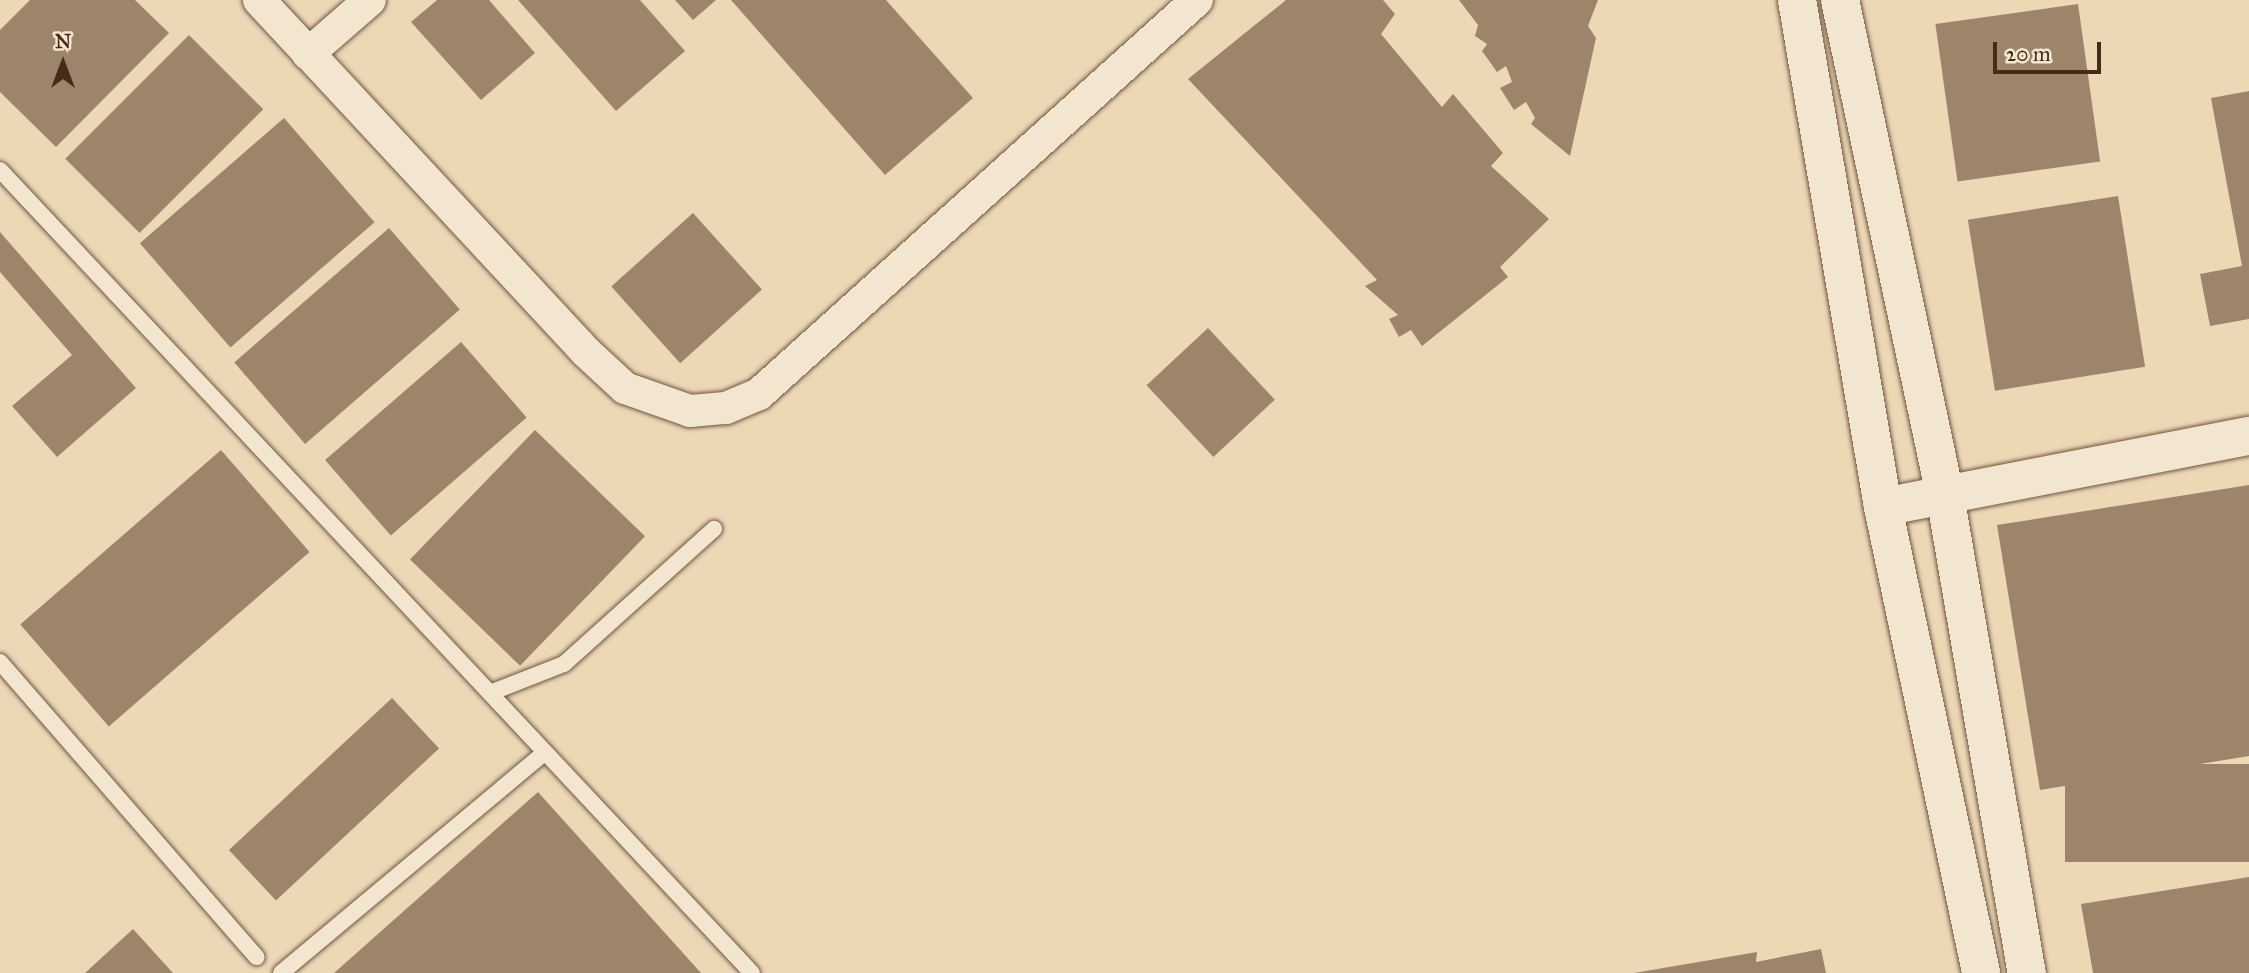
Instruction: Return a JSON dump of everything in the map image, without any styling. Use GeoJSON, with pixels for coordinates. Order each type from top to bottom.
{"type":"FeatureCollection","features":[{"type":"Feature","properties":{"kind":"street"},"geometry":{"type":"LineString","coordinates":[[259,0],[615,379],[657,405],[690,411],[726,408],[759,394],[1197,0]]}},
{"type":"Feature","properties":{"kind":"street"},"geometry":{"type":"LineString","coordinates":[[308,54],[370,0]]}},
{"type":"Feature","properties":{"kind":"street"},"geometry":{"type":"LineString","coordinates":[[1797,0],[1883,507],[1981,973]]}},
{"type":"Feature","properties":{"kind":"street"},"geometry":{"type":"LineString","coordinates":[[1840,0],[1945,495],[2027,973]]}},
{"type":"Feature","properties":{"kind":"street"},"geometry":{"type":"LineString","coordinates":[[1883,507],[2249,436]]}},
{"type":"Feature","properties":{"kind":"lane"},"geometry":{"type":"LineString","coordinates":[[0,170],[752,973]]}},
{"type":"Feature","properties":{"kind":"lane"},"geometry":{"type":"LineString","coordinates":[[490,693],[564,664],[714,529]]}},
{"type":"Feature","properties":{"kind":"lane"},"geometry":{"type":"LineString","coordinates":[[0,662],[256,957]]}},
{"type":"Feature","properties":{"kind":"lane"},"geometry":{"type":"LineString","coordinates":[[281,973],[545,752]]}},
{"type":"Feature","properties":{"kind":"building"},"geometry":{"type":"Polygon","coordinates":[[[30,0],[135,0],[169,33],[56,147],[0,92],[0,30],[30,0]]]}},
{"type":"Feature","properties":{"kind":"building"},"geometry":{"type":"Polygon","coordinates":[[[437,0],[489,0],[535,53],[481,100],[411,22],[437,0]]]}},
{"type":"Feature","properties":{"kind":"building"},"geometry":{"type":"Polygon","coordinates":[[[518,0],[640,0],[685,51],[616,111],[518,0]]]}},
{"type":"Feature","properties":{"kind":"building"},"geometry":{"type":"Polygon","coordinates":[[[675,0],[716,0],[693,20],[675,0]]]}},
{"type":"Feature","properties":{"kind":"building"},"geometry":{"type":"Polygon","coordinates":[[[731,0],[886,0],[973,98],[885,175],[731,0]]]}},
{"type":"Feature","properties":{"kind":"building"},"geometry":{"type":"Polygon","coordinates":[[[1286,0],[1383,0],[1395,14],[1381,34],[1442,107],[1453,94],[1503,153],[1491,166],[1549,219],[1500,267],[1508,277],[1422,346],[1411,330],[1399,337],[1389,319],[1398,315],[1365,286],[1377,280],[1188,79],[1286,0]]]}},
{"type":"Feature","properties":{"kind":"building"},"geometry":{"type":"Polygon","coordinates":[[[1459,0],[1598,0],[1588,26],[1596,38],[1570,156],[1531,124],[1535,118],[1526,102],[1514,110],[1500,88],[1512,82],[1506,66],[1497,72],[1482,51],[1487,44],[1475,36],[1478,25],[1459,0]]]}},
{"type":"Feature","properties":{"kind":"building"},"geometry":{"type":"Polygon","coordinates":[[[2078,4],[2100,161],[1958,181],[1935,24],[2078,4]]]}},
{"type":"Feature","properties":{"kind":"building"},"geometry":{"type":"Polygon","coordinates":[[[189,35],[263,109],[140,233],[65,159],[189,35]]]}},
{"type":"Feature","properties":{"kind":"building"},"geometry":{"type":"Polygon","coordinates":[[[2249,91],[2249,319],[2210,326],[2200,274],[2242,266],[2211,98],[2249,91]]]}},
{"type":"Feature","properties":{"kind":"building"},"geometry":{"type":"Polygon","coordinates":[[[284,118],[375,222],[230,347],[140,243],[284,118]]]}},
{"type":"Feature","properties":{"kind":"building"},"geometry":{"type":"Polygon","coordinates":[[[2118,196],[2145,367],[1995,391],[1968,220],[2118,196]]]}},
{"type":"Feature","properties":{"kind":"building"},"geometry":{"type":"Polygon","coordinates":[[[693,213],[762,290],[680,363],[611,287],[693,213]]]}},
{"type":"Feature","properties":{"kind":"building"},"geometry":{"type":"Polygon","coordinates":[[[389,228],[460,310],[305,444],[234,362],[389,228]]]}},
{"type":"Feature","properties":{"kind":"building"},"geometry":{"type":"Polygon","coordinates":[[[0,232],[136,388],[57,457],[12,406],[72,355],[0,272],[0,232]]]}},
{"type":"Feature","properties":{"kind":"building"},"geometry":{"type":"Polygon","coordinates":[[[1208,328],[1275,400],[1213,457],[1147,385],[1208,328]]]}},
{"type":"Feature","properties":{"kind":"building"},"geometry":{"type":"Polygon","coordinates":[[[461,342],[527,417],[391,536],[325,460],[461,342]]]}},
{"type":"Feature","properties":{"kind":"building"},"geometry":{"type":"Polygon","coordinates":[[[535,430],[645,536],[520,666],[410,559],[535,430]]]}},
{"type":"Feature","properties":{"kind":"building"},"geometry":{"type":"Polygon","coordinates":[[[221,450],[310,552],[109,726],[20,625],[221,450]]]}},
{"type":"Feature","properties":{"kind":"building"},"geometry":{"type":"Polygon","coordinates":[[[2249,485],[2249,756],[2040,790],[1997,525],[2249,485]]]}},
{"type":"Feature","properties":{"kind":"building"},"geometry":{"type":"Polygon","coordinates":[[[392,698],[439,748],[276,901],[229,850],[392,698]]]}},
{"type":"Feature","properties":{"kind":"building"},"geometry":{"type":"Polygon","coordinates":[[[2065,764],[2249,764],[2249,862],[2065,862],[2065,764]]]}},
{"type":"Feature","properties":{"kind":"building"},"geometry":{"type":"Polygon","coordinates":[[[538,792],[701,973],[334,973],[538,792]]]}},
{"type":"Feature","properties":{"kind":"building"},"geometry":{"type":"Polygon","coordinates":[[[2249,877],[2249,973],[2093,973],[2081,904],[2249,877]]]}},
{"type":"Feature","properties":{"kind":"building"},"geometry":{"type":"Polygon","coordinates":[[[133,929],[173,973],[85,973],[133,929]]]}},
{"type":"Feature","properties":{"kind":"building"},"geometry":{"type":"Polygon","coordinates":[[[1821,949],[1826,973],[1634,973],[1757,952],[1756,962],[1821,949]]]}}]}
